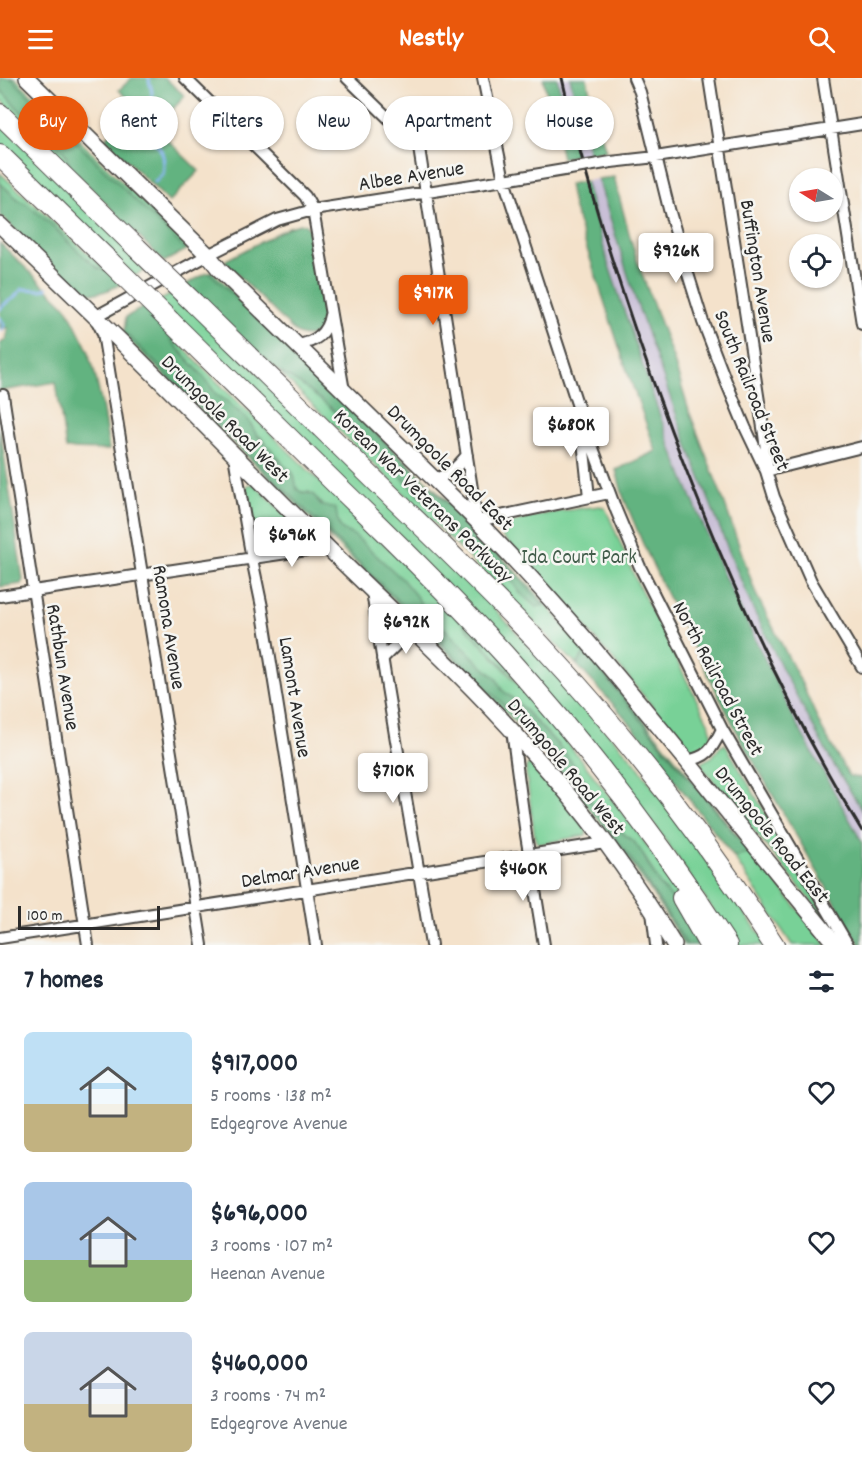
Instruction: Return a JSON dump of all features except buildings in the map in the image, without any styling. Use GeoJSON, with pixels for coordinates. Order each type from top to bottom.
{"type":"FeatureCollection","features":[{"type":"Feature","properties":{"kind":"highway","name":"Korean War Veterans Parkway"},"geometry":{"type":"LineString","coordinates":[[0,114],[445,548],[541,645],[631,749],[687,820],[774,945]]}},
{"type":"Feature","properties":{"kind":"highway"},"geometry":{"type":"LineString","coordinates":[[0,155],[457,604],[594,761],[638,817],[727,945]]}},
{"type":"Feature","properties":{"kind":"highway"},"geometry":{"type":"LineString","coordinates":[[638,817],[709,945]]}},
{"type":"Feature","properties":{"kind":"highway"},"geometry":{"type":"LineString","coordinates":[[714,857],[785,945]]}},
{"type":"Feature","properties":{"kind":"main road","name":"Drumgoole Road East"},"geometry":{"type":"LineString","coordinates":[[27,78],[477,521],[563,612],[623,682],[836,945]]}},
{"type":"Feature","properties":{"kind":"main road","name":"Drumgoole Road West"},"geometry":{"type":"LineString","coordinates":[[0,225],[95,316],[512,730],[562,787],[606,843],[674,945]]}},
{"type":"Feature","properties":{"kind":"street"},"geometry":{"type":"LineString","coordinates":[[185,78],[305,196],[313,210],[344,391]]}},
{"type":"Feature","properties":{"kind":"street"},"geometry":{"type":"LineString","coordinates":[[347,78],[419,148],[477,521],[609,493]]}},
{"type":"Feature","properties":{"kind":"street","name":"North Railroad Street"},"geometry":{"type":"LineString","coordinates":[[483,78],[504,180],[581,416],[609,493],[640,567],[722,729],[848,945]]}},
{"type":"Feature","properties":{"kind":"street","name":"South Railroad Street"},"geometry":{"type":"LineString","coordinates":[[634,78],[640,92],[684,261],[703,322],[725,379],[811,581],[862,668]]}},
{"type":"Feature","properties":{"kind":"street","name":"Buffington Avenue"},"geometry":{"type":"LineString","coordinates":[[709,78],[764,434],[766,471]]}},
{"type":"Feature","properties":{"kind":"street"},"geometry":{"type":"LineString","coordinates":[[823,78],[862,324]]}},
{"type":"Feature","properties":{"kind":"street","name":"Albee Avenue"},"geometry":{"type":"LineString","coordinates":[[95,316],[277,220],[313,210],[862,124]]}},
{"type":"Feature","properties":{"kind":"street"},"geometry":{"type":"LineString","coordinates":[[296,345],[317,339],[329,322],[331,312]]}},
{"type":"Feature","properties":{"kind":"street","name":"Ramona Avenue"},"geometry":{"type":"LineString","coordinates":[[95,316],[104,333],[202,945]]}},
{"type":"Feature","properties":{"kind":"street","name":"Rathbun Avenue"},"geometry":{"type":"LineString","coordinates":[[3,395],[87,945]]}},
{"type":"Feature","properties":{"kind":"street","name":"North Railroad Street"},"geometry":{"type":"LineString","coordinates":[[581,416],[589,497]]}},
{"type":"Feature","properties":{"kind":"street"},"geometry":{"type":"LineString","coordinates":[[766,471],[862,447]]}},
{"type":"Feature","properties":{"kind":"street"},"geometry":{"type":"LineString","coordinates":[[434,479],[453,471],[467,455]]}},
{"type":"Feature","properties":{"kind":"street","name":"Lamont Avenue"},"geometry":{"type":"LineString","coordinates":[[234,456],[262,607],[316,945]]}},
{"type":"Feature","properties":{"kind":"street"},"geometry":{"type":"LineString","coordinates":[[0,596],[327,548]]}},
{"type":"Feature","properties":{"kind":"street"},"geometry":{"type":"LineString","coordinates":[[372,591],[431,945]]}},
{"type":"Feature","properties":{"kind":"street"},"geometry":{"type":"LineString","coordinates":[[382,659],[396,644],[415,633]]}},
{"type":"Feature","properties":{"kind":"street"},"geometry":{"type":"LineString","coordinates":[[686,761],[701,758],[708,753],[722,729]]}},
{"type":"Feature","properties":{"kind":"street"},"geometry":{"type":"LineString","coordinates":[[512,730],[544,945]]}},
{"type":"Feature","properties":{"kind":"street","name":"Delmar Avenue"},"geometry":{"type":"LineString","coordinates":[[0,938],[606,843]]}},
{"type":"Feature","properties":{"kind":"street"},"geometry":{"type":"LineString","coordinates":[[651,909],[656,945]]}},
{"type":"Feature","properties":{"kind":"shaded area"},"geometry":{"type":"Polygon","coordinates":[[[557,78],[570,78],[574,96],[561,96],[557,78]]]}},
{"type":"Feature","properties":{"kind":"shaded area"},"geometry":{"type":"Polygon","coordinates":[[[575,150],[588,150],[589,154],[576,156],[575,150]]]}},
{"type":"Feature","properties":{"kind":"shaded area"},"geometry":{"type":"Polygon","coordinates":[[[598,179],[636,301],[683,433],[728,549],[752,607],[784,672],[832,762],[862,810],[862,842],[795,721],[724,576],[671,447],[598,231],[585,181],[598,179]]]}},
{"type":"Feature","properties":{"kind":"green space"},"geometry":{"type":"Polygon","coordinates":[[[0,78],[11,78],[29,96],[18,96],[18,108],[0,89],[0,78]]]}},
{"type":"Feature","properties":{"kind":"green space"},"geometry":{"type":"Polygon","coordinates":[[[11,78],[15,78],[34,96],[29,96],[11,78]]]}},
{"type":"Feature","properties":{"kind":"green space"},"geometry":{"type":"Polygon","coordinates":[[[132,78],[165,78],[185,96],[178,103],[178,96],[125,96],[119,90],[132,78]]]}},
{"type":"Feature","properties":{"kind":"green space"},"geometry":{"type":"Polygon","coordinates":[[[543,78],[557,78],[561,96],[547,96],[543,78]]]}},
{"type":"Feature","properties":{"kind":"green space"},"geometry":{"type":"Polygon","coordinates":[[[570,78],[587,78],[591,96],[574,96],[570,78]]]}},
{"type":"Feature","properties":{"kind":"green space"},"geometry":{"type":"Polygon","coordinates":[[[0,89],[18,108],[18,116],[0,99],[0,89]]]}},
{"type":"Feature","properties":{"kind":"green space"},"geometry":{"type":"Polygon","coordinates":[[[0,122],[18,140],[18,150],[29,150],[149,268],[134,276],[0,145],[0,122]]]}},
{"type":"Feature","properties":{"kind":"green space"},"geometry":{"type":"Polygon","coordinates":[[[88,149],[189,247],[186,250],[84,150],[88,149]]]}},
{"type":"Feature","properties":{"kind":"green space"},"geometry":{"type":"Polygon","coordinates":[[[52,150],[62,150],[65,153],[70,167],[52,150]]]}},
{"type":"Feature","properties":{"kind":"green space"},"geometry":{"type":"Polygon","coordinates":[[[62,150],[84,150],[186,250],[164,262],[70,167],[62,150]]]}},
{"type":"Feature","properties":{"kind":"green space"},"geometry":{"type":"Polygon","coordinates":[[[116,150],[178,150],[199,171],[169,202],[116,150]]]}},
{"type":"Feature","properties":{"kind":"green space"},"geometry":{"type":"Polygon","coordinates":[[[560,150],[575,150],[576,156],[562,158],[560,150]]]}},
{"type":"Feature","properties":{"kind":"green space"},"geometry":{"type":"Polygon","coordinates":[[[588,150],[606,151],[589,154],[588,150]]]}},
{"type":"Feature","properties":{"kind":"green space"},"geometry":{"type":"Polygon","coordinates":[[[0,173],[107,271],[92,264],[52,225],[0,183],[0,173]]]}},
{"type":"Feature","properties":{"kind":"green space"},"geometry":{"type":"Polygon","coordinates":[[[614,177],[638,263],[756,594],[802,684],[821,727],[849,776],[862,778],[862,810],[832,762],[784,672],[752,607],[728,549],[683,433],[636,301],[598,179],[614,177]]]}},
{"type":"Feature","properties":{"kind":"green space"},"geometry":{"type":"Polygon","coordinates":[[[585,181],[608,263],[671,447],[724,576],[795,721],[862,842],[862,945],[742,742],[664,589],[623,496],[616,470],[656,451],[573,206],[569,184],[585,181]]]}},
{"type":"Feature","properties":{"kind":"green space"},"geometry":{"type":"Polygon","coordinates":[[[0,183],[53,226],[99,269],[107,271],[121,284],[102,292],[90,293],[71,284],[0,215],[0,183]]]}},
{"type":"Feature","properties":{"kind":"green space"},"geometry":{"type":"Polygon","coordinates":[[[305,224],[309,229],[322,299],[321,327],[309,336],[295,332],[225,262],[289,227],[305,224]]]}},
{"type":"Feature","properties":{"kind":"green space"},"geometry":{"type":"Polygon","coordinates":[[[0,243],[67,308],[89,352],[102,405],[109,450],[66,449],[56,382],[0,391],[0,344],[6,339],[8,328],[0,328],[0,243]]]}},
{"type":"Feature","properties":{"kind":"green space"},"geometry":{"type":"Polygon","coordinates":[[[212,271],[477,530],[536,593],[623,694],[827,945],[792,945],[733,856],[737,857],[748,850],[586,652],[577,665],[277,370],[330,407],[378,453],[446,525],[457,535],[472,541],[512,581],[520,593],[544,606],[475,530],[210,273],[212,271]]]}},
{"type":"Feature","properties":{"kind":"green space"},"geometry":{"type":"Polygon","coordinates":[[[210,273],[475,530],[544,605],[536,607],[520,593],[512,581],[472,541],[466,540],[446,525],[378,453],[330,407],[277,370],[185,285],[210,273]]]}},
{"type":"Feature","properties":{"kind":"green space"},"geometry":{"type":"Polygon","coordinates":[[[175,292],[462,573],[634,761],[768,945],[737,945],[656,827],[159,301],[175,292]]]}},
{"type":"Feature","properties":{"kind":"green space"},"geometry":{"type":"Polygon","coordinates":[[[144,307],[160,323],[173,343],[216,394],[249,421],[256,434],[283,465],[291,470],[297,489],[313,494],[322,506],[333,507],[342,530],[355,536],[402,579],[434,623],[445,629],[496,678],[502,690],[517,702],[558,745],[586,782],[591,804],[534,737],[496,697],[124,332],[126,317],[144,307]]]}},
{"type":"Feature","properties":{"kind":"green space"},"geometry":{"type":"Polygon","coordinates":[[[160,323],[455,615],[559,732],[653,854],[693,922],[698,945],[635,843],[594,809],[641,873],[687,945],[684,945],[648,887],[601,823],[543,751],[457,662],[121,333],[124,332],[496,697],[534,737],[591,804],[558,745],[517,702],[502,690],[496,678],[445,629],[434,623],[427,612],[349,533],[340,527],[333,511],[323,506],[309,492],[301,492],[297,489],[281,461],[256,434],[249,421],[216,394],[173,343],[160,323]]]}},
{"type":"Feature","properties":{"kind":"green space"},"geometry":{"type":"Polygon","coordinates":[[[0,428],[23,580],[21,584],[0,587],[0,428]]]}},
{"type":"Feature","properties":{"kind":"green space"},"geometry":{"type":"Polygon","coordinates":[[[254,484],[308,537],[305,544],[263,551],[256,550],[246,489],[247,485],[254,484]]]}},
{"type":"Feature","properties":{"kind":"green space","name":"Ida Court Park"},"geometry":{"type":"Polygon","coordinates":[[[600,506],[605,508],[608,514],[636,580],[710,726],[711,738],[706,747],[702,749],[686,747],[573,613],[501,535],[500,531],[507,525],[518,521],[600,506]]]}},
{"type":"Feature","properties":{"kind":"green space"},"geometry":{"type":"Polygon","coordinates":[[[384,614],[403,633],[389,644],[385,643],[381,616],[384,614]]]}},
{"type":"Feature","properties":{"kind":"green space"},"geometry":{"type":"Polygon","coordinates":[[[585,652],[748,850],[747,853],[737,857],[733,856],[639,734],[577,665],[585,652]]]}},
{"type":"Feature","properties":{"kind":"green space"},"geometry":{"type":"Polygon","coordinates":[[[725,744],[825,917],[702,767],[702,762],[712,757],[725,744]]]}},
{"type":"Feature","properties":{"kind":"green space"},"geometry":{"type":"Polygon","coordinates":[[[529,763],[532,763],[587,829],[586,835],[538,843],[535,839],[526,773],[529,763]]]}},
{"type":"Feature","properties":{"kind":"green space"},"geometry":{"type":"Polygon","coordinates":[[[599,808],[615,827],[635,843],[661,887],[671,897],[698,945],[687,945],[641,873],[594,809],[599,808]]]}},
{"type":"Feature","properties":{"kind":"waterway"},"geometry":{"type":"LineString","coordinates":[[149,78],[152,96],[143,115],[143,131],[146,138],[159,147],[164,162],[163,174],[155,182]]}},
{"type":"Feature","properties":{"kind":"waterway"},"geometry":{"type":"LineString","coordinates":[[0,309],[22,289],[47,288]]}},
{"type":"Feature","properties":{"kind":"waterway"},"geometry":{"type":"LineString","coordinates":[[0,318],[4,325],[2,330]]}},
{"type":"Feature","properties":{"kind":"railway"},"geometry":{"type":"LineString","coordinates":[[562,78],[578,145],[607,245],[686,470],[766,655],[796,715],[862,831]]}}]}
